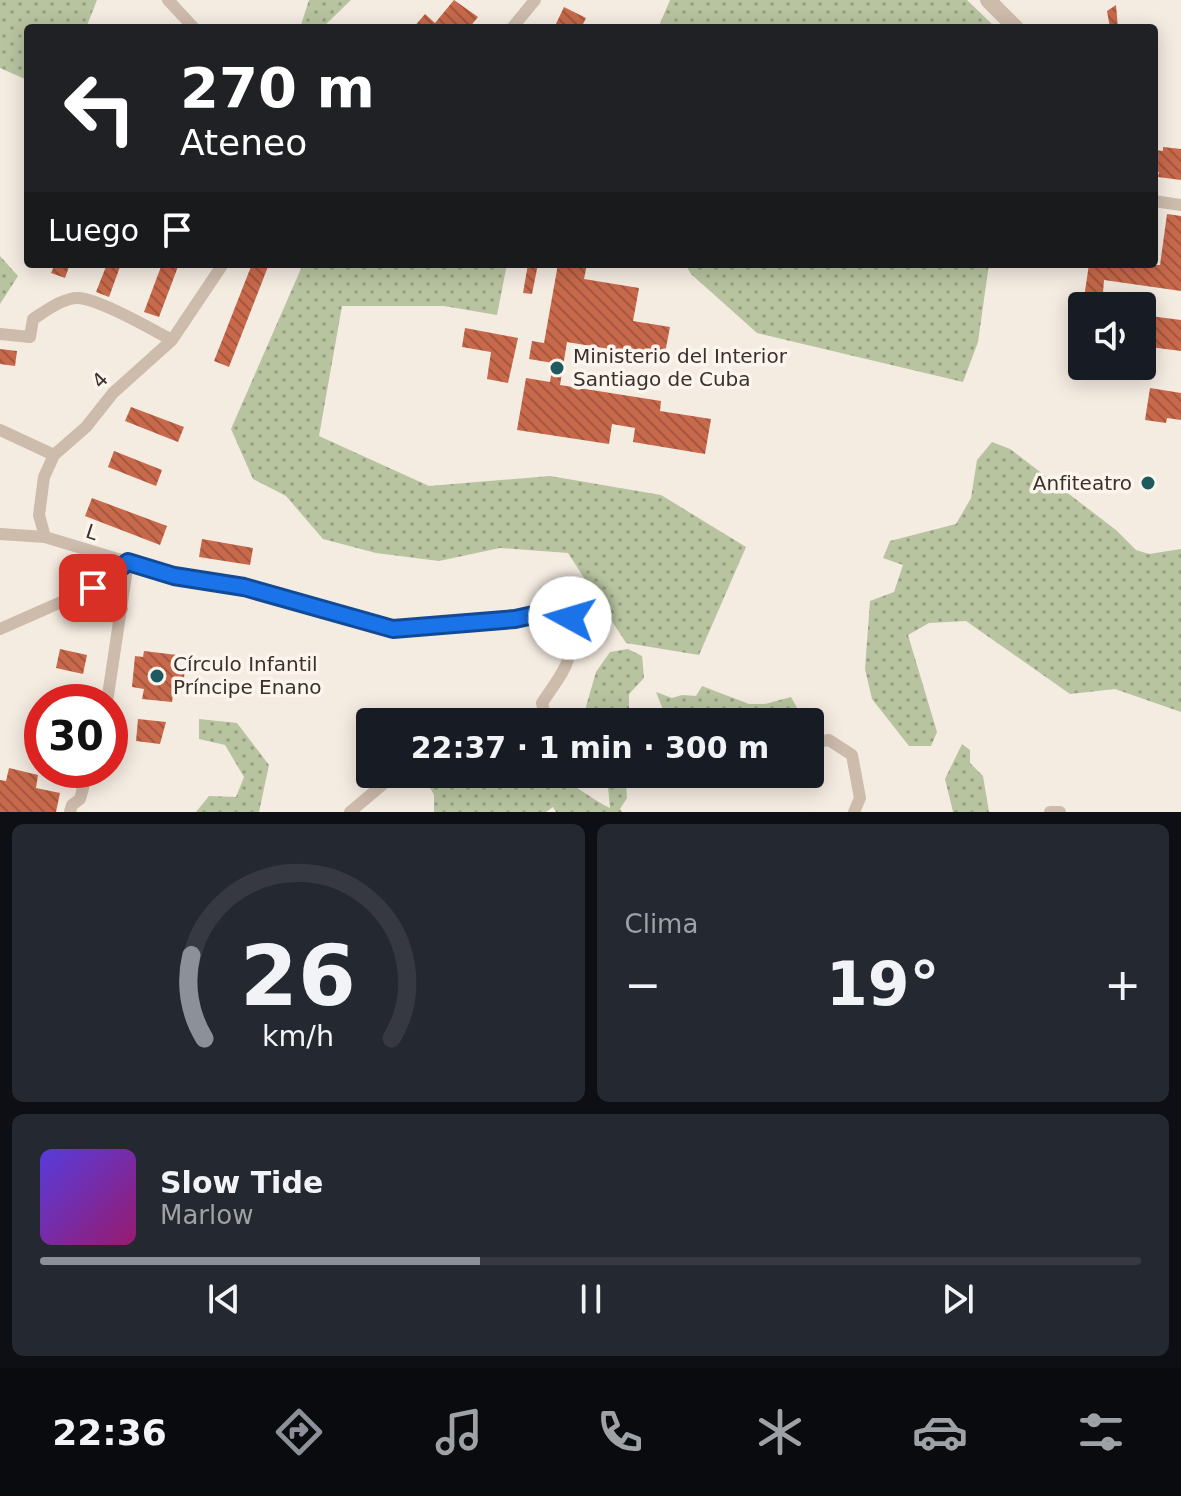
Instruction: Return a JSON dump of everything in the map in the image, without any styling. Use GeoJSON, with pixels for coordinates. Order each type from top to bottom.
{"type":"FeatureCollection","features":[{"type":"Feature","properties":{"kind":"street"},"geometry":{"type":"LineString","coordinates":[[168,0],[190,24]]}},
{"type":"Feature","properties":{"kind":"street"},"geometry":{"type":"LineString","coordinates":[[515,24],[535,0]]}},
{"type":"Feature","properties":{"kind":"street"},"geometry":{"type":"LineString","coordinates":[[988,0],[1012,24]]}},
{"type":"Feature","properties":{"kind":"street"},"geometry":{"type":"LineString","coordinates":[[1158,202],[1181,205]]}},
{"type":"Feature","properties":{"kind":"street","name":"4"},"geometry":{"type":"LineString","coordinates":[[54,455],[86,427],[113,393],[172,340],[220,268]]}},
{"type":"Feature","properties":{"kind":"street"},"geometry":{"type":"LineString","coordinates":[[0,334],[30,337],[33,319],[54,306],[78,298],[121,313],[172,340]]}},
{"type":"Feature","properties":{"kind":"street"},"geometry":{"type":"LineString","coordinates":[[0,430],[54,455],[44,477],[39,515],[45,537]]}},
{"type":"Feature","properties":{"kind":"street","name":"L"},"geometry":{"type":"LineString","coordinates":[[0,534],[45,537],[174,576],[244,587],[393,629],[515,619],[561,609],[570,618],[572,652],[569,663],[542,703],[543,708]]}},
{"type":"Feature","properties":{"kind":"street"},"geometry":{"type":"LineString","coordinates":[[0,629],[93,588],[128,562]]}},
{"type":"Feature","properties":{"kind":"street"},"geometry":{"type":"LineString","coordinates":[[110,684],[128,562]]}},
{"type":"Feature","properties":{"kind":"street"},"geometry":{"type":"LineString","coordinates":[[93,588],[122,609]]}},
{"type":"Feature","properties":{"kind":"street"},"geometry":{"type":"LineString","coordinates":[[824,741],[829,740],[852,755],[860,798],[854,812]]}},
{"type":"Feature","properties":{"kind":"street"},"geometry":{"type":"LineString","coordinates":[[70,812],[72,805],[80,799],[83,788]]}},
{"type":"Feature","properties":{"kind":"street"},"geometry":{"type":"LineString","coordinates":[[350,812],[379,788]]}},
{"type":"Feature","properties":{"kind":"street"},"geometry":{"type":"LineString","coordinates":[[80,799],[89,812]]}},
{"type":"Feature","properties":{"kind":"street"},"geometry":{"type":"LineString","coordinates":[[1050,812],[1060,812]]}},
{"type":"Feature","properties":{"kind":"green space"},"geometry":{"type":"Polygon","coordinates":[[[0,0],[97,0],[88,24],[24,24],[24,79],[0,68],[0,0]]]}},
{"type":"Feature","properties":{"kind":"green space"},"geometry":{"type":"Polygon","coordinates":[[[309,0],[351,0],[326,24],[301,24],[309,0]]]}},
{"type":"Feature","properties":{"kind":"green space"},"geometry":{"type":"Polygon","coordinates":[[[670,0],[967,0],[992,24],[660,24],[670,0]]]}},
{"type":"Feature","properties":{"kind":"green space"},"geometry":{"type":"Polygon","coordinates":[[[0,256],[18,276],[0,304],[0,256]]]}},
{"type":"Feature","properties":{"kind":"green space"},"geometry":{"type":"Polygon","coordinates":[[[301,268],[506,268],[497,315],[444,306],[342,306],[319,436],[429,486],[550,476],[661,495],[746,547],[699,655],[626,643],[568,553],[500,548],[439,561],[376,553],[323,539],[286,496],[253,479],[231,429],[301,268]]]}},
{"type":"Feature","properties":{"kind":"green space"},"geometry":{"type":"Polygon","coordinates":[[[687,268],[988,268],[978,342],[963,382],[757,333],[687,268]]]}},
{"type":"Feature","properties":{"kind":"green space"},"geometry":{"type":"Polygon","coordinates":[[[992,442],[1010,449],[1116,530],[1136,550],[1149,554],[1181,549],[1181,712],[1115,689],[1070,694],[966,621],[929,623],[908,635],[937,732],[931,746],[909,746],[872,699],[865,669],[870,601],[894,592],[903,565],[883,558],[890,541],[956,524],[971,498],[977,460],[992,442]]]}},
{"type":"Feature","properties":{"kind":"green space"},"geometry":{"type":"Polygon","coordinates":[[[628,649],[642,656],[644,678],[629,694],[629,708],[586,708],[596,672],[610,652],[628,649]]]}},
{"type":"Feature","properties":{"kind":"green space"},"geometry":{"type":"Polygon","coordinates":[[[702,686],[749,704],[765,704],[791,697],[797,708],[662,708],[656,692],[672,698],[696,696],[702,686]]]}},
{"type":"Feature","properties":{"kind":"green space"},"geometry":{"type":"Polygon","coordinates":[[[199,719],[237,723],[269,765],[259,812],[196,812],[209,796],[236,797],[244,777],[225,745],[199,739],[199,719]]]}},
{"type":"Feature","properties":{"kind":"green space"},"geometry":{"type":"Polygon","coordinates":[[[962,744],[970,750],[970,763],[983,776],[989,812],[953,812],[945,779],[962,744]]]}},
{"type":"Feature","properties":{"kind":"green space"},"geometry":{"type":"Polygon","coordinates":[[[430,788],[576,788],[610,808],[608,788],[626,788],[627,798],[620,809],[622,812],[556,812],[553,807],[546,812],[434,812],[434,795],[430,788]]]}},
{"type":"Feature","properties":{"kind":"building"},"geometry":{"type":"Polygon","coordinates":[[[454,0],[478,17],[472,24],[416,24],[425,14],[435,23],[454,0]]]}},
{"type":"Feature","properties":{"kind":"building"},"geometry":{"type":"Polygon","coordinates":[[[1116,5],[1118,24],[1109,24],[1107,11],[1116,5]]]}},
{"type":"Feature","properties":{"kind":"building"},"geometry":{"type":"Polygon","coordinates":[[[564,7],[586,18],[583,24],[556,24],[564,7]]]}},
{"type":"Feature","properties":{"kind":"building"},"geometry":{"type":"Polygon","coordinates":[[[1163,147],[1181,149],[1181,180],[1158,177],[1158,150],[1163,151],[1163,147]]]}},
{"type":"Feature","properties":{"kind":"building"},"geometry":{"type":"Polygon","coordinates":[[[1167,214],[1181,216],[1181,291],[1104,280],[1103,292],[1085,292],[1088,268],[1158,268],[1167,214]]]}},
{"type":"Feature","properties":{"kind":"building"},"geometry":{"type":"Polygon","coordinates":[[[53,268],[69,268],[65,278],[51,273],[53,268]]]}},
{"type":"Feature","properties":{"kind":"building"},"geometry":{"type":"Polygon","coordinates":[[[105,268],[120,268],[109,297],[96,292],[105,268]]]}},
{"type":"Feature","properties":{"kind":"building"},"geometry":{"type":"Polygon","coordinates":[[[160,268],[177,268],[159,317],[144,312],[160,268]]]}},
{"type":"Feature","properties":{"kind":"building"},"geometry":{"type":"Polygon","coordinates":[[[250,268],[267,268],[229,367],[214,361],[250,268]]]}},
{"type":"Feature","properties":{"kind":"building"},"geometry":{"type":"Polygon","coordinates":[[[527,268],[537,268],[532,294],[523,293],[527,268]]]}},
{"type":"Feature","properties":{"kind":"building","name":"Ministerio del Interior Santiago de Cuba"},"geometry":{"type":"Polygon","coordinates":[[[557,268],[586,268],[584,279],[639,288],[633,321],[670,327],[664,358],[567,342],[560,385],[661,401],[660,411],[711,419],[705,454],[633,442],[635,428],[612,424],[609,444],[517,430],[526,378],[550,382],[553,363],[529,359],[532,341],[544,343],[557,268]]]}},
{"type":"Feature","properties":{"kind":"building"},"geometry":{"type":"Polygon","coordinates":[[[1156,317],[1181,320],[1181,351],[1156,348],[1156,317]]]}},
{"type":"Feature","properties":{"kind":"building"},"geometry":{"type":"Polygon","coordinates":[[[465,328],[518,338],[508,383],[487,379],[491,352],[462,347],[465,328]]]}},
{"type":"Feature","properties":{"kind":"building"},"geometry":{"type":"Polygon","coordinates":[[[0,349],[17,351],[15,366],[0,364],[0,349]]]}},
{"type":"Feature","properties":{"kind":"building"},"geometry":{"type":"Polygon","coordinates":[[[1150,388],[1181,393],[1181,420],[1167,418],[1166,423],[1145,420],[1150,388]]]}},
{"type":"Feature","properties":{"kind":"building"},"geometry":{"type":"Polygon","coordinates":[[[131,407],[184,427],[178,442],[125,421],[131,407]]]}},
{"type":"Feature","properties":{"kind":"building"},"geometry":{"type":"Polygon","coordinates":[[[114,451],[162,470],[156,486],[108,467],[114,451]]]}},
{"type":"Feature","properties":{"kind":"building"},"geometry":{"type":"Polygon","coordinates":[[[92,498],[167,526],[160,545],[85,516],[92,498]]]}},
{"type":"Feature","properties":{"kind":"building"},"geometry":{"type":"Polygon","coordinates":[[[202,539],[253,548],[250,565],[199,557],[202,539]]]}},
{"type":"Feature","properties":{"kind":"building"},"geometry":{"type":"Polygon","coordinates":[[[60,649],[87,655],[83,674],[56,668],[60,649]]]}},
{"type":"Feature","properties":{"kind":"building"},"geometry":{"type":"Polygon","coordinates":[[[144,651],[177,655],[176,667],[185,668],[183,688],[174,687],[172,702],[142,699],[144,689],[132,687],[135,656],[143,657],[144,651]]]}},
{"type":"Feature","properties":{"kind":"building"},"geometry":{"type":"Polygon","coordinates":[[[138,719],[166,722],[160,744],[136,741],[138,719]]]}},
{"type":"Feature","properties":{"kind":"building"},"geometry":{"type":"Polygon","coordinates":[[[9,768],[24,772],[24,788],[60,793],[56,812],[0,812],[0,780],[6,781],[9,768]]]}},
{"type":"Feature","properties":{"kind":"place","name":"Ministerio del Interior Santiago de Cuba"},"geometry":{"type":"Point","coordinates":[557,368]}},
{"type":"Feature","properties":{"kind":"place","name":"Anfiteatro"},"geometry":{"type":"Point","coordinates":[1148,483]}},
{"type":"Feature","properties":{"kind":"place","name":"Círculo Infantil Príncipe Enano"},"geometry":{"type":"Point","coordinates":[157,676]}},
{"type":"Feature","properties":{"kind":"route"},"geometry":{"type":"LineString","coordinates":[[93,588],[128,562],[174,576],[244,587],[393,629],[515,619],[561,609],[570,618]]}}]}
